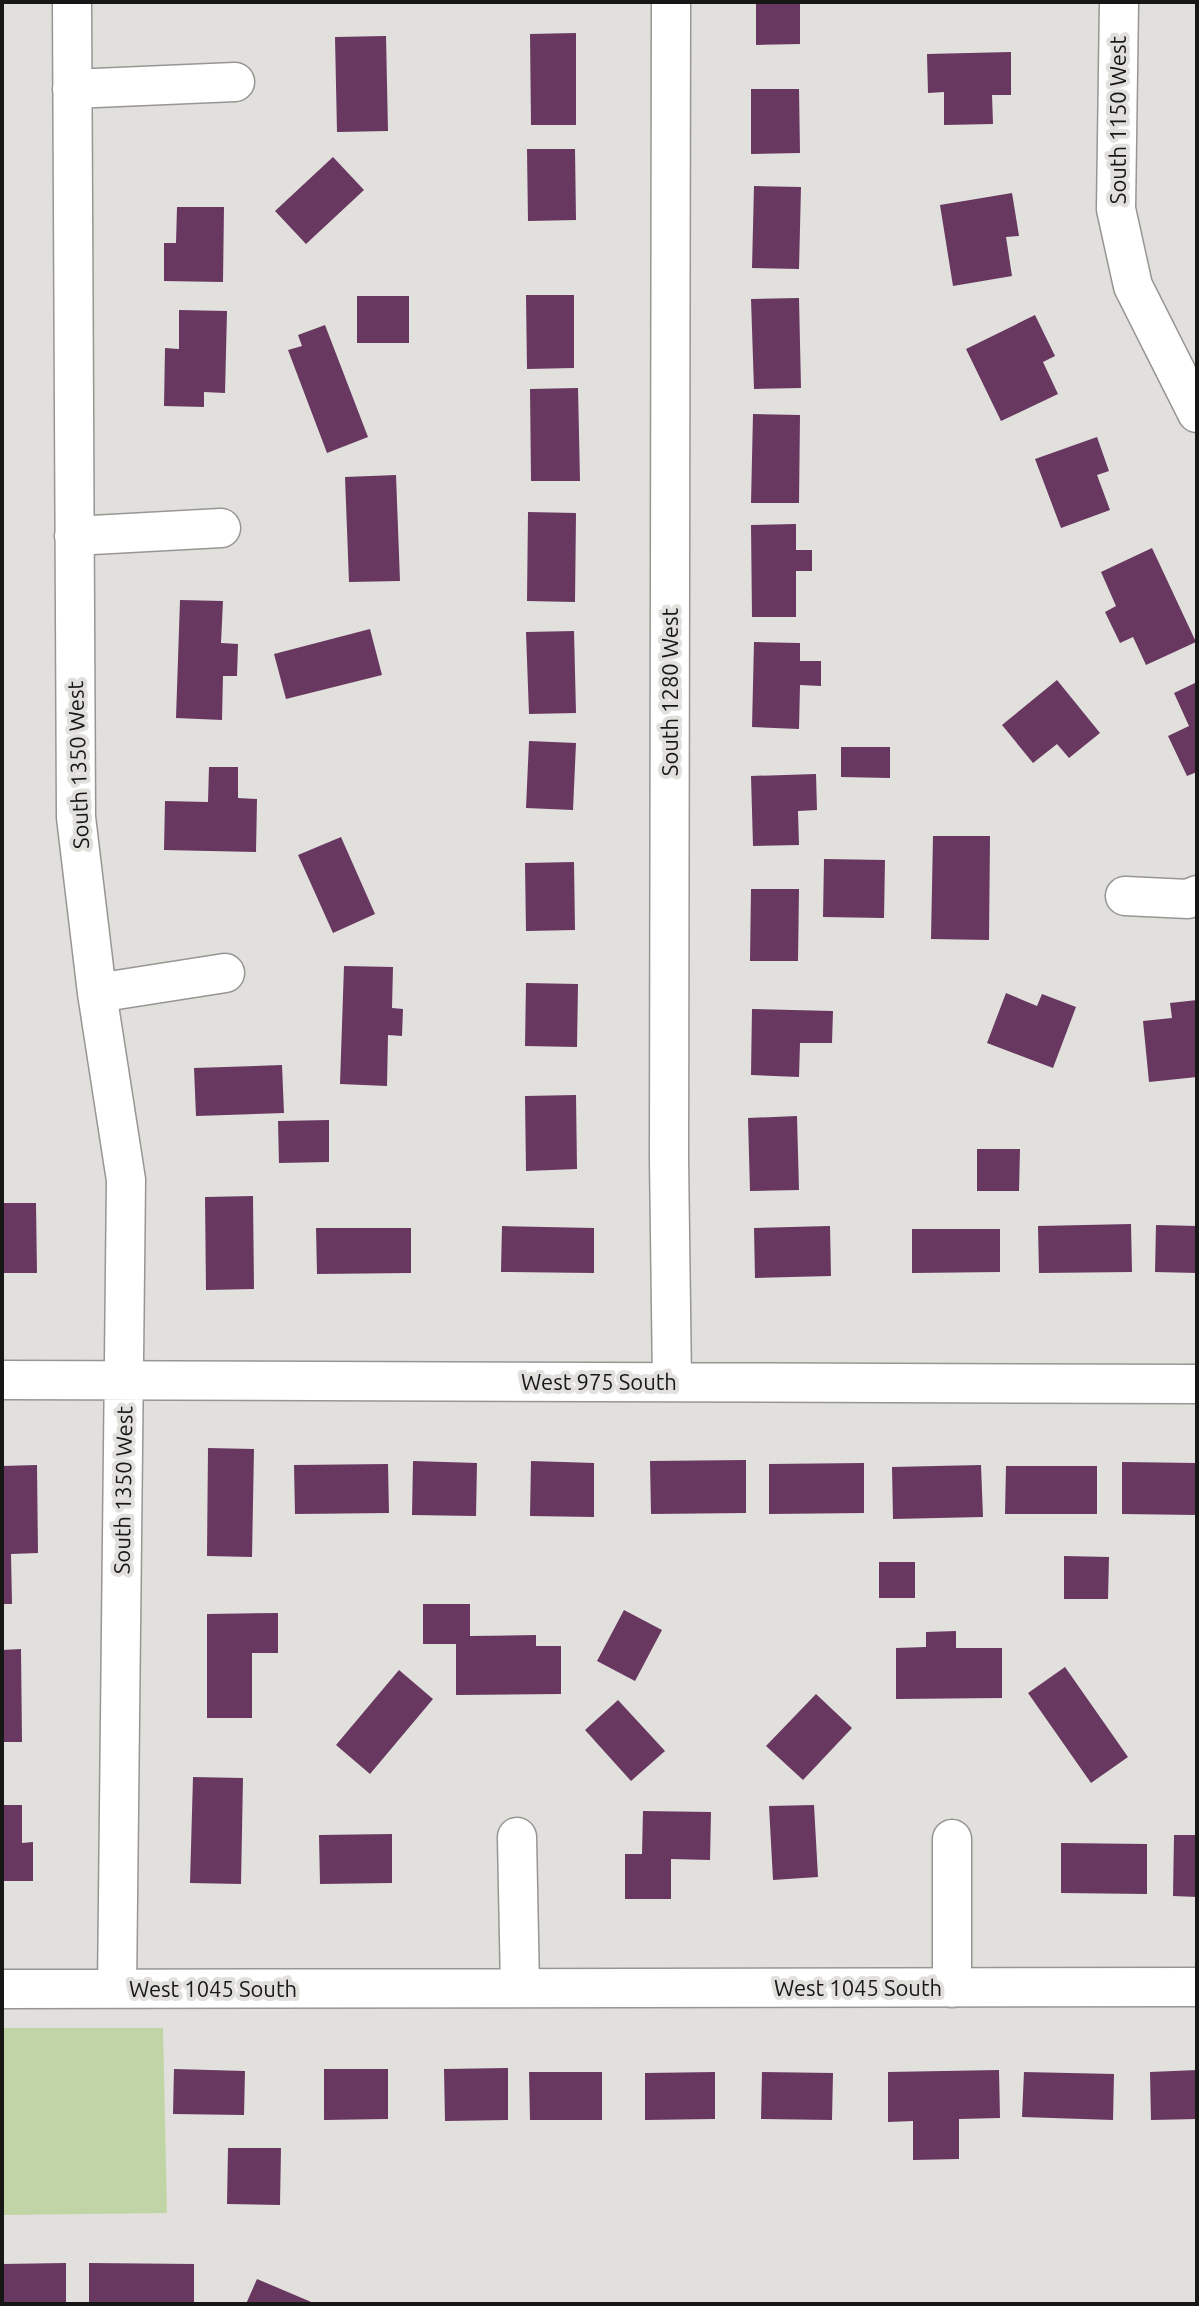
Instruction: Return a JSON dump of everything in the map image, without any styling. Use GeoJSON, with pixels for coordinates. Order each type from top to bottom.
{"type":"FeatureCollection","features":[{"type":"Feature","properties":{"kind":"street","name":"South 1350 West"},"geometry":{"type":"LineString","coordinates":[[72,2],[76,817],[97,993],[126,1180],[117,1989]]}},
{"type":"Feature","properties":{"kind":"street","name":"South 1280 West"},"geometry":{"type":"LineString","coordinates":[[671,2],[669,1175],[672,1382]]}},
{"type":"Feature","properties":{"kind":"street","name":"South 1150 West"},"geometry":{"type":"LineString","coordinates":[[1119,2],[1116,209],[1133,286],[1197,413]]}},
{"type":"Feature","properties":{"kind":"street"},"geometry":{"type":"LineString","coordinates":[[72,89],[235,82]]}},
{"type":"Feature","properties":{"kind":"street"},"geometry":{"type":"LineString","coordinates":[[74,536],[221,528]]}},
{"type":"Feature","properties":{"kind":"street"},"geometry":{"type":"LineString","coordinates":[[1125,896],[1188,899],[1197,895]]}},
{"type":"Feature","properties":{"kind":"street"},"geometry":{"type":"LineString","coordinates":[[97,993],[225,973]]}},
{"type":"Feature","properties":{"kind":"street","name":"West 975 South"},"geometry":{"type":"LineString","coordinates":[[2,1380],[1197,1384]]}},
{"type":"Feature","properties":{"kind":"street"},"geometry":{"type":"LineString","coordinates":[[517,1837],[520,1988]]}},
{"type":"Feature","properties":{"kind":"street"},"geometry":{"type":"LineString","coordinates":[[952,1839],[952,1988]]}},
{"type":"Feature","properties":{"kind":"street","name":"West 1045 South"},"geometry":{"type":"LineString","coordinates":[[2,1989],[1197,1987]]}},
{"type":"Feature","properties":{"kind":"green space"},"geometry":{"type":"Polygon","coordinates":[[[2,2028],[163,2028],[167,2213],[2,2215],[2,2028]]]}},
{"type":"Feature","properties":{"kind":"building"},"geometry":{"type":"Polygon","coordinates":[[[756,2],[800,2],[800,44],[756,45],[756,2]]]}},
{"type":"Feature","properties":{"kind":"building"},"geometry":{"type":"Polygon","coordinates":[[[576,33],[576,125],[531,125],[530,34],[576,33]]]}},
{"type":"Feature","properties":{"kind":"building"},"geometry":{"type":"Polygon","coordinates":[[[386,36],[388,131],[337,132],[335,37],[386,36]]]}},
{"type":"Feature","properties":{"kind":"building"},"geometry":{"type":"Polygon","coordinates":[[[1011,52],[1011,95],[992,95],[993,124],[944,125],[944,92],[928,93],[927,54],[1011,52]]]}},
{"type":"Feature","properties":{"kind":"building"},"geometry":{"type":"Polygon","coordinates":[[[751,89],[799,89],[800,153],[751,154],[751,89]]]}},
{"type":"Feature","properties":{"kind":"building"},"geometry":{"type":"Polygon","coordinates":[[[527,149],[575,149],[576,220],[528,221],[527,149]]]}},
{"type":"Feature","properties":{"kind":"building"},"geometry":{"type":"Polygon","coordinates":[[[333,157],[364,190],[306,244],[275,211],[333,157]]]}},
{"type":"Feature","properties":{"kind":"building"},"geometry":{"type":"Polygon","coordinates":[[[754,186],[801,187],[799,269],[752,268],[754,186]]]}},
{"type":"Feature","properties":{"kind":"building"},"geometry":{"type":"Polygon","coordinates":[[[1012,193],[1019,236],[1006,237],[1012,276],[953,286],[940,205],[1012,193]]]}},
{"type":"Feature","properties":{"kind":"building"},"geometry":{"type":"Polygon","coordinates":[[[177,207],[224,207],[223,282],[164,281],[164,243],[176,243],[177,207]]]}},
{"type":"Feature","properties":{"kind":"building"},"geometry":{"type":"Polygon","coordinates":[[[526,295],[574,295],[574,368],[527,369],[526,295]]]}},
{"type":"Feature","properties":{"kind":"building"},"geometry":{"type":"Polygon","coordinates":[[[357,296],[409,296],[409,343],[357,343],[357,296]]]}},
{"type":"Feature","properties":{"kind":"building"},"geometry":{"type":"Polygon","coordinates":[[[799,298],[801,388],[754,389],[751,299],[799,298]]]}},
{"type":"Feature","properties":{"kind":"building"},"geometry":{"type":"Polygon","coordinates":[[[179,310],[227,311],[225,393],[204,392],[204,407],[164,406],[165,348],[179,349],[179,310]]]}},
{"type":"Feature","properties":{"kind":"building"},"geometry":{"type":"Polygon","coordinates":[[[1035,315],[1055,356],[1043,362],[1058,394],[1001,421],[966,349],[1035,315]]]}},
{"type":"Feature","properties":{"kind":"building"},"geometry":{"type":"Polygon","coordinates":[[[325,325],[368,437],[327,453],[288,350],[302,346],[298,335],[325,325]]]}},
{"type":"Feature","properties":{"kind":"building"},"geometry":{"type":"Polygon","coordinates":[[[578,388],[580,481],[531,481],[530,389],[578,388]]]}},
{"type":"Feature","properties":{"kind":"building"},"geometry":{"type":"Polygon","coordinates":[[[753,414],[800,415],[799,503],[751,503],[753,414]]]}},
{"type":"Feature","properties":{"kind":"building"},"geometry":{"type":"Polygon","coordinates":[[[1097,437],[1109,471],[1097,475],[1110,510],[1061,528],[1035,459],[1097,437]]]}},
{"type":"Feature","properties":{"kind":"building"},"geometry":{"type":"Polygon","coordinates":[[[396,475],[400,581],[349,582],[345,477],[396,475]]]}},
{"type":"Feature","properties":{"kind":"building"},"geometry":{"type":"Polygon","coordinates":[[[528,512],[576,513],[575,602],[527,601],[528,512]]]}},
{"type":"Feature","properties":{"kind":"building"},"geometry":{"type":"Polygon","coordinates":[[[796,524],[796,550],[812,550],[812,571],[796,571],[796,617],[752,617],[751,525],[796,524]]]}},
{"type":"Feature","properties":{"kind":"building"},"geometry":{"type":"Polygon","coordinates":[[[1152,548],[1196,642],[1146,665],[1133,637],[1120,643],[1105,612],[1116,606],[1101,572],[1152,548]]]}},
{"type":"Feature","properties":{"kind":"building"},"geometry":{"type":"Polygon","coordinates":[[[180,600],[223,601],[221,643],[238,644],[237,676],[223,676],[222,720],[176,718],[180,600]]]}},
{"type":"Feature","properties":{"kind":"building"},"geometry":{"type":"Polygon","coordinates":[[[370,629],[382,675],[286,699],[274,654],[370,629]]]}},
{"type":"Feature","properties":{"kind":"building"},"geometry":{"type":"Polygon","coordinates":[[[574,631],[576,713],[529,714],[526,632],[574,631]]]}},
{"type":"Feature","properties":{"kind":"building"},"geometry":{"type":"Polygon","coordinates":[[[754,642],[800,643],[800,661],[821,661],[821,686],[800,685],[799,729],[752,727],[754,642]]]}},
{"type":"Feature","properties":{"kind":"building"},"geometry":{"type":"Polygon","coordinates":[[[1057,680],[1100,733],[1069,758],[1057,744],[1033,763],[1002,725],[1057,680]]]}},
{"type":"Feature","properties":{"kind":"building"},"geometry":{"type":"Polygon","coordinates":[[[1197,682],[1197,772],[1187,776],[1168,736],[1189,726],[1174,693],[1197,682]]]}},
{"type":"Feature","properties":{"kind":"building"},"geometry":{"type":"Polygon","coordinates":[[[529,741],[576,743],[573,810],[526,808],[529,741]]]}},
{"type":"Feature","properties":{"kind":"building"},"geometry":{"type":"Polygon","coordinates":[[[841,747],[890,747],[890,778],[841,777],[841,747]]]}},
{"type":"Feature","properties":{"kind":"building"},"geometry":{"type":"Polygon","coordinates":[[[209,767],[238,767],[238,798],[257,799],[256,852],[164,850],[165,801],[208,802],[209,767]]]}},
{"type":"Feature","properties":{"kind":"building"},"geometry":{"type":"Polygon","coordinates":[[[816,774],[817,810],[798,811],[799,845],[753,846],[751,776],[816,774]]]}},
{"type":"Feature","properties":{"kind":"building"},"geometry":{"type":"Polygon","coordinates":[[[933,836],[990,836],[989,940],[931,939],[933,836]]]}},
{"type":"Feature","properties":{"kind":"building"},"geometry":{"type":"Polygon","coordinates":[[[341,837],[375,914],[333,933],[298,855],[341,837]]]}},
{"type":"Feature","properties":{"kind":"building"},"geometry":{"type":"Polygon","coordinates":[[[824,859],[885,860],[884,918],[823,917],[824,859]]]}},
{"type":"Feature","properties":{"kind":"building"},"geometry":{"type":"Polygon","coordinates":[[[574,862],[575,930],[526,931],[525,863],[574,862]]]}},
{"type":"Feature","properties":{"kind":"building"},"geometry":{"type":"Polygon","coordinates":[[[751,889],[799,889],[798,961],[750,961],[751,889]]]}},
{"type":"Feature","properties":{"kind":"building"},"geometry":{"type":"Polygon","coordinates":[[[344,966],[393,967],[392,1008],[403,1009],[402,1036],[388,1035],[387,1086],[340,1084],[344,966]]]}},
{"type":"Feature","properties":{"kind":"building"},"geometry":{"type":"Polygon","coordinates":[[[526,983],[578,984],[577,1047],[525,1046],[526,983]]]}},
{"type":"Feature","properties":{"kind":"building"},"geometry":{"type":"Polygon","coordinates":[[[1006,993],[1037,1006],[1042,994],[1076,1007],[1053,1068],[987,1043],[1006,993]]]}},
{"type":"Feature","properties":{"kind":"building"},"geometry":{"type":"Polygon","coordinates":[[[1197,1000],[1197,1077],[1149,1082],[1143,1021],[1172,1018],[1170,1003],[1197,1000]]]}},
{"type":"Feature","properties":{"kind":"building"},"geometry":{"type":"Polygon","coordinates":[[[752,1009],[833,1011],[832,1043],[800,1043],[799,1077],[751,1075],[752,1009]]]}},
{"type":"Feature","properties":{"kind":"building"},"geometry":{"type":"Polygon","coordinates":[[[282,1065],[284,1113],[196,1116],[194,1068],[282,1065]]]}},
{"type":"Feature","properties":{"kind":"building"},"geometry":{"type":"Polygon","coordinates":[[[576,1095],[577,1169],[526,1171],[525,1096],[576,1095]]]}},
{"type":"Feature","properties":{"kind":"building"},"geometry":{"type":"Polygon","coordinates":[[[797,1116],[799,1190],[750,1191],[748,1118],[797,1116]]]}},
{"type":"Feature","properties":{"kind":"building"},"geometry":{"type":"Polygon","coordinates":[[[329,1120],[329,1162],[279,1163],[278,1121],[329,1120]]]}},
{"type":"Feature","properties":{"kind":"building"},"geometry":{"type":"Polygon","coordinates":[[[977,1149],[1020,1149],[1019,1191],[977,1191],[977,1149]]]}},
{"type":"Feature","properties":{"kind":"building"},"geometry":{"type":"Polygon","coordinates":[[[253,1196],[254,1289],[206,1290],[205,1197],[253,1196]]]}},
{"type":"Feature","properties":{"kind":"building"},"geometry":{"type":"Polygon","coordinates":[[[2,1203],[36,1203],[37,1273],[2,1273],[2,1203]]]}},
{"type":"Feature","properties":{"kind":"building"},"geometry":{"type":"Polygon","coordinates":[[[1131,1224],[1132,1272],[1039,1273],[1038,1226],[1131,1224]]]}},
{"type":"Feature","properties":{"kind":"building"},"geometry":{"type":"Polygon","coordinates":[[[1156,1225],[1197,1226],[1197,1273],[1155,1272],[1156,1225]]]}},
{"type":"Feature","properties":{"kind":"building"},"geometry":{"type":"Polygon","coordinates":[[[502,1226],[594,1228],[594,1273],[501,1272],[502,1226]]]}},
{"type":"Feature","properties":{"kind":"building"},"geometry":{"type":"Polygon","coordinates":[[[830,1226],[831,1276],[755,1278],[754,1228],[830,1226]]]}},
{"type":"Feature","properties":{"kind":"building"},"geometry":{"type":"Polygon","coordinates":[[[316,1228],[411,1228],[411,1273],[317,1274],[316,1228]]]}},
{"type":"Feature","properties":{"kind":"building"},"geometry":{"type":"Polygon","coordinates":[[[912,1229],[1000,1229],[1000,1272],[912,1273],[912,1229]]]}},
{"type":"Feature","properties":{"kind":"building"},"geometry":{"type":"Polygon","coordinates":[[[208,1448],[254,1449],[252,1557],[207,1556],[208,1448]]]}},
{"type":"Feature","properties":{"kind":"building"},"geometry":{"type":"Polygon","coordinates":[[[746,1460],[746,1513],[651,1514],[650,1461],[746,1460]]]}},
{"type":"Feature","properties":{"kind":"building"},"geometry":{"type":"Polygon","coordinates":[[[413,1461],[477,1463],[476,1516],[412,1515],[413,1461]]]}},
{"type":"Feature","properties":{"kind":"building"},"geometry":{"type":"Polygon","coordinates":[[[531,1461],[594,1463],[594,1517],[530,1516],[531,1461]]]}},
{"type":"Feature","properties":{"kind":"building"},"geometry":{"type":"Polygon","coordinates":[[[1122,1462],[1197,1463],[1197,1515],[1122,1514],[1122,1462]]]}},
{"type":"Feature","properties":{"kind":"building"},"geometry":{"type":"Polygon","coordinates":[[[864,1463],[864,1513],[769,1514],[769,1464],[864,1463]]]}},
{"type":"Feature","properties":{"kind":"building"},"geometry":{"type":"Polygon","coordinates":[[[388,1464],[389,1513],[295,1514],[294,1465],[388,1464]]]}},
{"type":"Feature","properties":{"kind":"building"},"geometry":{"type":"Polygon","coordinates":[[[37,1465],[38,1553],[11,1554],[12,1604],[2,1604],[2,1466],[37,1465]]]}},
{"type":"Feature","properties":{"kind":"building"},"geometry":{"type":"Polygon","coordinates":[[[981,1465],[983,1517],[893,1519],[892,1467],[981,1465]]]}},
{"type":"Feature","properties":{"kind":"building"},"geometry":{"type":"Polygon","coordinates":[[[1006,1466],[1097,1466],[1097,1514],[1005,1514],[1006,1466]]]}},
{"type":"Feature","properties":{"kind":"building"},"geometry":{"type":"Polygon","coordinates":[[[1064,1556],[1109,1557],[1108,1599],[1064,1599],[1064,1556]]]}},
{"type":"Feature","properties":{"kind":"building"},"geometry":{"type":"Polygon","coordinates":[[[879,1562],[915,1562],[915,1598],[879,1598],[879,1562]]]}},
{"type":"Feature","properties":{"kind":"building"},"geometry":{"type":"Polygon","coordinates":[[[423,1604],[470,1604],[470,1636],[536,1635],[536,1646],[561,1646],[561,1694],[456,1695],[456,1644],[423,1644],[423,1604]]]}},
{"type":"Feature","properties":{"kind":"building"},"geometry":{"type":"Polygon","coordinates":[[[624,1610],[662,1630],[635,1681],[597,1661],[624,1610]]]}},
{"type":"Feature","properties":{"kind":"building"},"geometry":{"type":"Polygon","coordinates":[[[278,1613],[278,1653],[252,1653],[252,1718],[207,1718],[207,1614],[278,1613]]]}},
{"type":"Feature","properties":{"kind":"building"},"geometry":{"type":"Polygon","coordinates":[[[956,1631],[956,1648],[1002,1648],[1002,1698],[896,1699],[896,1648],[926,1647],[926,1632],[956,1631]]]}},
{"type":"Feature","properties":{"kind":"building"},"geometry":{"type":"Polygon","coordinates":[[[21,1649],[22,1742],[2,1742],[2,1650],[21,1649]]]}},
{"type":"Feature","properties":{"kind":"building"},"geometry":{"type":"Polygon","coordinates":[[[1065,1667],[1128,1757],[1091,1783],[1028,1693],[1065,1667]]]}},
{"type":"Feature","properties":{"kind":"building"},"geometry":{"type":"Polygon","coordinates":[[[399,1670],[433,1699],[370,1774],[336,1745],[399,1670]]]}},
{"type":"Feature","properties":{"kind":"building"},"geometry":{"type":"Polygon","coordinates":[[[816,1694],[852,1728],[803,1780],[766,1746],[816,1694]]]}},
{"type":"Feature","properties":{"kind":"building"},"geometry":{"type":"Polygon","coordinates":[[[618,1700],[665,1751],[631,1781],[585,1730],[618,1700]]]}},
{"type":"Feature","properties":{"kind":"building"},"geometry":{"type":"Polygon","coordinates":[[[193,1777],[243,1778],[241,1884],[190,1883],[193,1777]]]}},
{"type":"Feature","properties":{"kind":"building"},"geometry":{"type":"Polygon","coordinates":[[[2,1805],[22,1805],[22,1843],[33,1842],[33,1881],[2,1881],[2,1805]]]}},
{"type":"Feature","properties":{"kind":"building"},"geometry":{"type":"Polygon","coordinates":[[[814,1805],[818,1877],[773,1880],[769,1806],[814,1805]]]}},
{"type":"Feature","properties":{"kind":"building"},"geometry":{"type":"Polygon","coordinates":[[[643,1811],[711,1812],[710,1860],[671,1859],[671,1899],[625,1899],[625,1854],[642,1854],[643,1811]]]}},
{"type":"Feature","properties":{"kind":"building"},"geometry":{"type":"Polygon","coordinates":[[[392,1834],[392,1883],[320,1884],[319,1835],[392,1834]]]}},
{"type":"Feature","properties":{"kind":"building"},"geometry":{"type":"Polygon","coordinates":[[[1174,1835],[1197,1835],[1197,1897],[1173,1896],[1174,1835]]]}},
{"type":"Feature","properties":{"kind":"building"},"geometry":{"type":"Polygon","coordinates":[[[1061,1843],[1147,1844],[1147,1894],[1061,1893],[1061,1843]]]}},
{"type":"Feature","properties":{"kind":"building"},"geometry":{"type":"Polygon","coordinates":[[[508,2068],[508,2120],[445,2121],[444,2069],[508,2068]]]}},
{"type":"Feature","properties":{"kind":"building"},"geometry":{"type":"Polygon","coordinates":[[[174,2069],[245,2071],[244,2115],[173,2114],[174,2069]]]}},
{"type":"Feature","properties":{"kind":"building"},"geometry":{"type":"Polygon","coordinates":[[[324,2069],[388,2069],[388,2119],[324,2120],[324,2069]]]}},
{"type":"Feature","properties":{"kind":"building"},"geometry":{"type":"Polygon","coordinates":[[[999,2070],[1000,2118],[959,2119],[959,2159],[913,2160],[913,2121],[888,2122],[888,2072],[999,2070]]]}},
{"type":"Feature","properties":{"kind":"building"},"geometry":{"type":"Polygon","coordinates":[[[1197,2070],[1197,2119],[1151,2120],[1150,2072],[1197,2070]]]}},
{"type":"Feature","properties":{"kind":"building"},"geometry":{"type":"Polygon","coordinates":[[[529,2072],[602,2072],[602,2120],[530,2120],[529,2072]]]}},
{"type":"Feature","properties":{"kind":"building"},"geometry":{"type":"Polygon","coordinates":[[[715,2072],[715,2119],[645,2120],[645,2073],[715,2072]]]}},
{"type":"Feature","properties":{"kind":"building"},"geometry":{"type":"Polygon","coordinates":[[[762,2072],[833,2073],[832,2120],[761,2119],[762,2072]]]}},
{"type":"Feature","properties":{"kind":"building"},"geometry":{"type":"Polygon","coordinates":[[[1024,2072],[1114,2074],[1113,2120],[1022,2117],[1024,2072]]]}},
{"type":"Feature","properties":{"kind":"building"},"geometry":{"type":"Polygon","coordinates":[[[228,2148],[281,2148],[280,2205],[227,2204],[228,2148]]]}},
{"type":"Feature","properties":{"kind":"building"},"geometry":{"type":"Polygon","coordinates":[[[66,2263],[66,2304],[2,2304],[2,2264],[66,2263]]]}},
{"type":"Feature","properties":{"kind":"building"},"geometry":{"type":"Polygon","coordinates":[[[89,2263],[194,2264],[194,2304],[89,2304],[89,2263]]]}},
{"type":"Feature","properties":{"kind":"building"},"geometry":{"type":"Polygon","coordinates":[[[257,2279],[316,2304],[246,2304],[257,2279]]]}}]}
